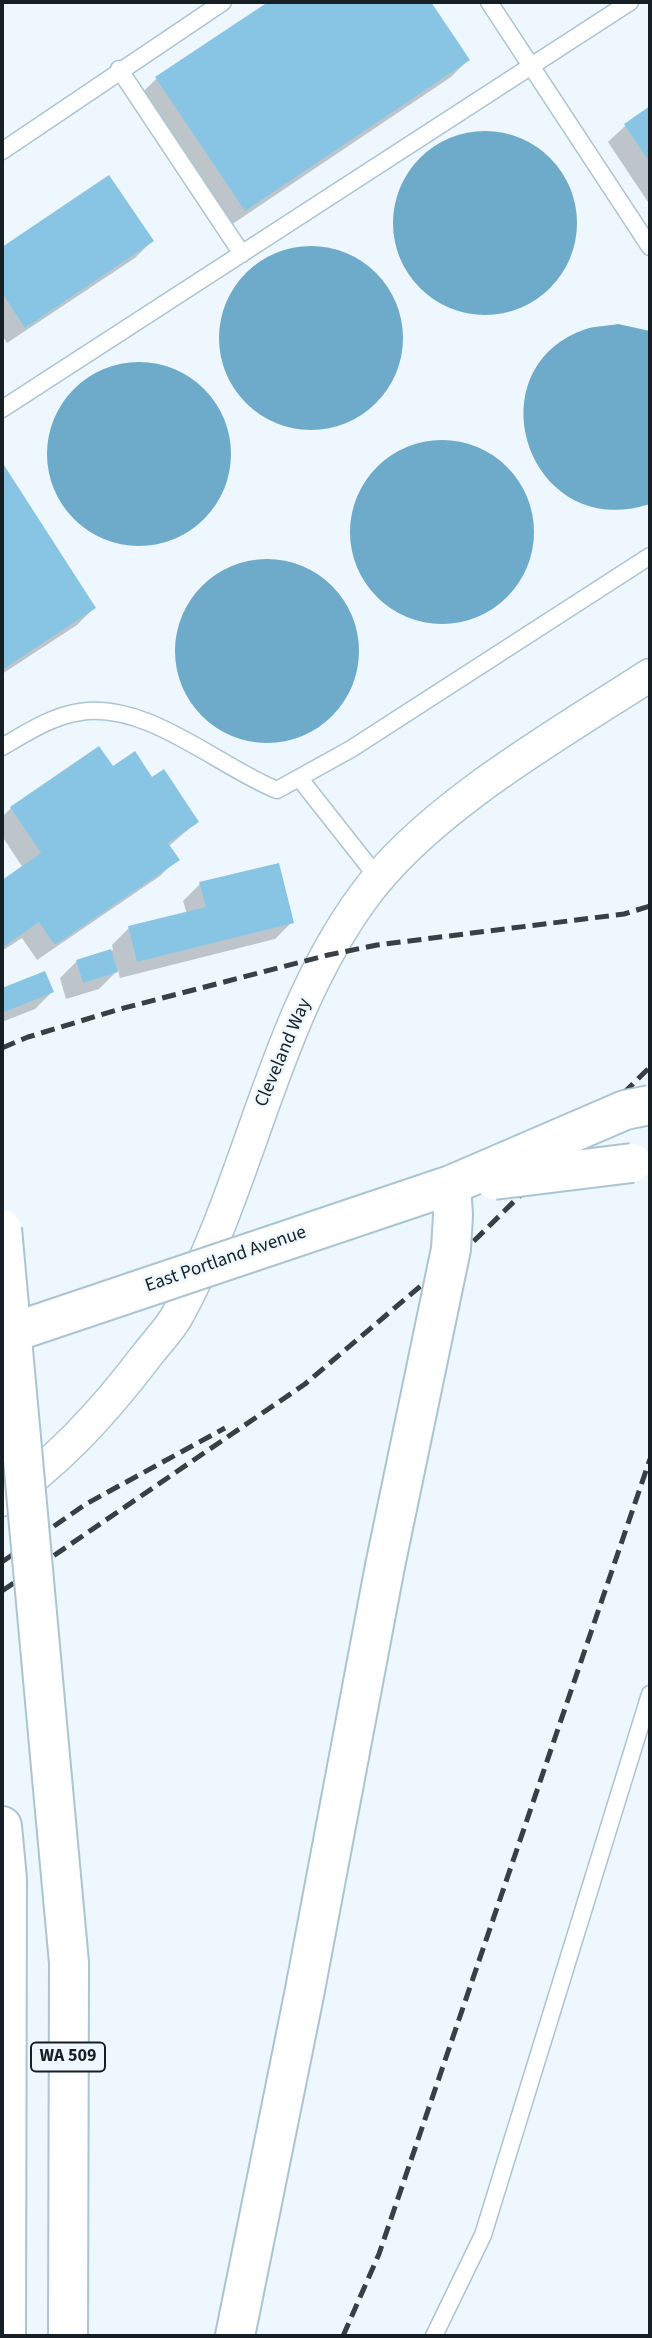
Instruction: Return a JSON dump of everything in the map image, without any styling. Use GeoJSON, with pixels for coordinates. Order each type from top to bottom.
{"type":"FeatureCollection","features":[{"type":"Feature","properties":{"kind":"main road","name":"East Portland Avenue"},"geometry":{"type":"LineString","coordinates":[[2,1336],[450,1185],[625,1110],[650,1105]]}},
{"type":"Feature","properties":{"kind":"main road","name":"East Portland Avenue"},"geometry":{"type":"LineString","coordinates":[[450,1185],[632,1163]]}},
{"type":"Feature","properties":{"kind":"main road"},"geometry":{"type":"LineString","coordinates":[[234,2336],[304,1995],[385,1566],[450,1249],[453,1215],[450,1185]]}},
{"type":"Feature","properties":{"kind":"main road","name":"WA 509"},"geometry":{"type":"LineString","coordinates":[[2,1229],[69,1964],[68,2336]]}},
{"type":"Feature","properties":{"kind":"main road","name":"WA 509"},"geometry":{"type":"LineString","coordinates":[[2,1826],[7,1878],[6,2336]]}},
{"type":"Feature","properties":{"kind":"street","name":"Cleveland Way"},"geometry":{"type":"LineString","coordinates":[[2,1500],[69,1442],[114,1398],[176,1318],[219,1225],[262,1100],[306,1000],[338,935],[378,878],[392,861],[452,810],[546,743],[650,675]]}},
{"type":"Feature","properties":{"kind":"lane"},"geometry":{"type":"LineString","coordinates":[[2,150],[223,2]]}},
{"type":"Feature","properties":{"kind":"lane"},"geometry":{"type":"LineString","coordinates":[[489,2],[650,247]]}},
{"type":"Feature","properties":{"kind":"lane"},"geometry":{"type":"LineString","coordinates":[[2,409],[630,2]]}},
{"type":"Feature","properties":{"kind":"lane"},"geometry":{"type":"LineString","coordinates":[[120,69],[242,254]]}},
{"type":"Feature","properties":{"kind":"lane"},"geometry":{"type":"LineString","coordinates":[[2,747],[46,722],[81,711],[116,714],[155,726],[197,745],[277,790],[300,779],[650,556]]}},
{"type":"Feature","properties":{"kind":"lane"},"geometry":{"type":"LineString","coordinates":[[300,779],[378,878]]}},
{"type":"Feature","properties":{"kind":"lane"},"geometry":{"type":"LineString","coordinates":[[434,2336],[483,2235],[650,1694]]}},
{"type":"Feature","properties":{"kind":"water"},"geometry":{"type":"Polygon","coordinates":[[[485,131],[503,132],[520,138],[536,146],[550,158],[562,172],[570,188],[576,205],[576,241],[570,258],[562,274],[550,288],[536,300],[520,308],[503,314],[485,315],[467,314],[450,308],[434,300],[420,288],[408,274],[400,258],[394,241],[393,223],[394,205],[400,188],[408,172],[420,158],[434,146],[450,138],[467,132],[485,131]]]}},
{"type":"Feature","properties":{"kind":"water"},"geometry":{"type":"Polygon","coordinates":[[[311,246],[346,253],[362,261],[376,273],[388,287],[396,303],[403,338],[396,373],[388,389],[376,403],[362,415],[346,423],[311,430],[276,423],[260,415],[246,403],[234,389],[226,373],[219,338],[226,303],[234,287],[246,273],[260,261],[276,253],[311,246]]]}},
{"type":"Feature","properties":{"kind":"water"},"geometry":{"type":"Polygon","coordinates":[[[618,324],[650,331],[650,504],[608,510],[572,499],[546,476],[529,446],[524,412],[530,378],[551,349],[586,329],[618,324]]]}},
{"type":"Feature","properties":{"kind":"water"},"geometry":{"type":"Polygon","coordinates":[[[139,362],[157,363],[174,369],[190,377],[204,389],[216,403],[224,419],[230,436],[230,472],[224,489],[216,505],[204,519],[190,531],[174,539],[157,545],[139,546],[121,545],[104,539],[88,531],[74,519],[62,505],[54,489],[48,472],[47,454],[48,436],[54,419],[62,403],[74,389],[88,377],[104,369],[121,363],[139,362]]]}},
{"type":"Feature","properties":{"kind":"water"},"geometry":{"type":"Polygon","coordinates":[[[442,440],[477,447],[493,455],[507,467],[519,481],[527,497],[534,532],[527,567],[519,583],[507,597],[493,609],[477,617],[442,624],[407,617],[391,609],[377,597],[365,583],[357,567],[350,532],[357,497],[365,481],[377,467],[391,455],[407,447],[442,440]]]}},
{"type":"Feature","properties":{"kind":"water"},"geometry":{"type":"Polygon","coordinates":[[[267,559],[285,560],[302,566],[318,574],[332,586],[344,600],[352,616],[358,633],[358,669],[352,686],[344,702],[332,716],[318,728],[302,736],[285,742],[267,743],[249,742],[232,736],[216,728],[202,716],[190,702],[182,686],[176,669],[175,651],[176,633],[182,616],[190,600],[202,586],[216,574],[232,566],[249,560],[267,559]]]}},
{"type":"Feature","properties":{"kind":"building"},"geometry":{"type":"Polygon","coordinates":[[[268,2],[431,2],[470,60],[245,211],[155,77],[268,2]]]}},
{"type":"Feature","properties":{"kind":"building"},"geometry":{"type":"Polygon","coordinates":[[[650,106],[650,163],[624,124],[650,106]]]}},
{"type":"Feature","properties":{"kind":"building"},"geometry":{"type":"Polygon","coordinates":[[[109,175],[154,241],[25,328],[2,293],[2,247],[109,175]]]}},
{"type":"Feature","properties":{"kind":"building"},"geometry":{"type":"Polygon","coordinates":[[[2,462],[96,608],[2,670],[2,462]]]}},
{"type":"Feature","properties":{"kind":"building"},"geometry":{"type":"Polygon","coordinates":[[[99,746],[113,766],[135,751],[152,777],[164,769],[199,822],[168,843],[180,860],[55,945],[39,922],[2,948],[2,880],[41,853],[10,807],[99,746]]]}},
{"type":"Feature","properties":{"kind":"building"},"geometry":{"type":"Polygon","coordinates":[[[279,863],[294,923],[137,962],[128,926],[206,907],[199,882],[279,863]]]}},
{"type":"Feature","properties":{"kind":"building"},"geometry":{"type":"Polygon","coordinates":[[[111,949],[118,972],[83,983],[76,960],[111,949]]]}},
{"type":"Feature","properties":{"kind":"building"},"geometry":{"type":"Polygon","coordinates":[[[45,971],[54,992],[2,1013],[2,988],[45,971]]]}},
{"type":"Feature","properties":{"kind":"railway"},"geometry":{"type":"LineString","coordinates":[[2,1048],[28,1037],[120,1009],[328,955],[377,945],[624,914],[650,906]]}},
{"type":"Feature","properties":{"kind":"railway"},"geometry":{"type":"LineString","coordinates":[[2,1591],[305,1384],[476,1239],[650,1067]]}},
{"type":"Feature","properties":{"kind":"railway"},"geometry":{"type":"LineString","coordinates":[[2,1562],[86,1504],[225,1428]]}},
{"type":"Feature","properties":{"kind":"railway"},"geometry":{"type":"LineString","coordinates":[[343,2336],[379,2254],[650,1459]]}}]}
